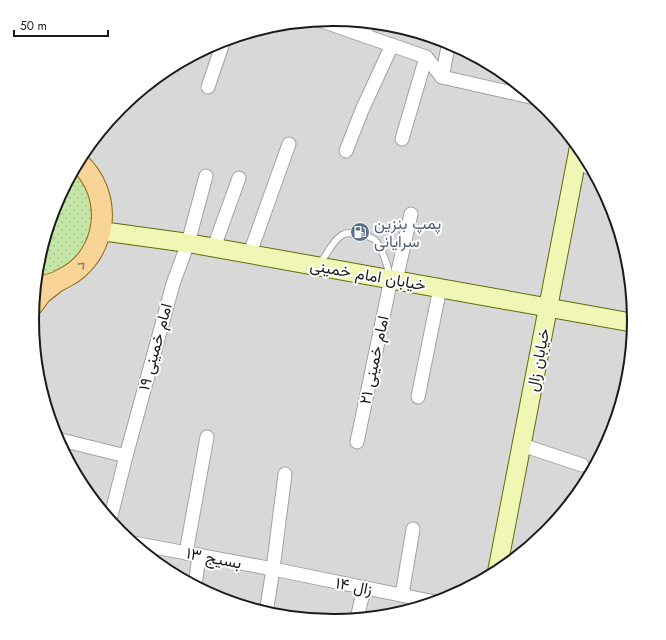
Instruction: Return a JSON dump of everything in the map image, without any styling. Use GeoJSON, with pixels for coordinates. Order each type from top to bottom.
{"type":"FeatureCollection","features":[{"type":"Feature","properties":{"kind":"main road","name":"خیابان زال"},"geometry":{"type":"LineString","coordinates":[[499,562],[549,307],[577,156]]}},
{"type":"Feature","properties":{"kind":"main road"},"geometry":{"type":"LineString","coordinates":[[41,294],[55,283],[71,275],[85,263],[95,248],[101,231],[103,214],[100,197],[94,181],[83,166]]}},
{"type":"Feature","properties":{"kind":"main road","name":"خیابان امام خمینی"},"geometry":{"type":"LineString","coordinates":[[101,231],[214,247],[627,322]]}},
{"type":"Feature","properties":{"kind":"main road"},"geometry":{"type":"LineString","coordinates":[[42,285],[55,283]]}},
{"type":"Feature","properties":{"kind":"street"},"geometry":{"type":"LineString","coordinates":[[337,26],[426,57],[442,77],[522,95]]}},
{"type":"Feature","properties":{"kind":"street"},"geometry":{"type":"LineString","coordinates":[[365,36],[366,28]]}},
{"type":"Feature","properties":{"kind":"street"},"geometry":{"type":"LineString","coordinates":[[346,151],[362,110],[392,45]]}},
{"type":"Feature","properties":{"kind":"street"},"geometry":{"type":"LineString","coordinates":[[208,87],[221,48]]}},
{"type":"Feature","properties":{"kind":"street"},"geometry":{"type":"LineString","coordinates":[[442,77],[448,49]]}},
{"type":"Feature","properties":{"kind":"street"},"geometry":{"type":"LineString","coordinates":[[402,139],[426,57]]}},
{"type":"Feature","properties":{"kind":"street"},"geometry":{"type":"LineString","coordinates":[[250,254],[288,144]]}},
{"type":"Feature","properties":{"kind":"street","name":"امام خمینی ۱۹"},"geometry":{"type":"LineString","coordinates":[[112,514],[173,284],[188,243],[206,176]]}},
{"type":"Feature","properties":{"kind":"street"},"geometry":{"type":"LineString","coordinates":[[214,247],[239,178]]}},
{"type":"Feature","properties":{"kind":"street","name":"امام خمینی ۲۱"},"geometry":{"type":"LineString","coordinates":[[357,442],[393,279],[411,214]]}},
{"type":"Feature","properties":{"kind":"street"},"geometry":{"type":"LineString","coordinates":[[418,397],[440,288]]}},
{"type":"Feature","properties":{"kind":"street"},"geometry":{"type":"LineString","coordinates":[[186,553],[207,437]]}},
{"type":"Feature","properties":{"kind":"street"},"geometry":{"type":"LineString","coordinates":[[65,441],[126,456]]}},
{"type":"Feature","properties":{"kind":"street"},"geometry":{"type":"LineString","coordinates":[[522,445],[582,465]]}},
{"type":"Feature","properties":{"kind":"street"},"geometry":{"type":"LineString","coordinates":[[267,606],[285,474]]}},
{"type":"Feature","properties":{"kind":"street"},"geometry":{"type":"LineString","coordinates":[[402,595],[413,529]]}},
{"type":"Feature","properties":{"kind":"street","name":"بسیج ۱۳"},"geometry":{"type":"LineString","coordinates":[[144,545],[273,569]]}},
{"type":"Feature","properties":{"kind":"street"},"geometry":{"type":"LineString","coordinates":[[196,580],[199,555]]}},
{"type":"Feature","properties":{"kind":"street","name":"زال ۱۴"},"geometry":{"type":"LineString","coordinates":[[273,569],[423,600]]}},
{"type":"Feature","properties":{"kind":"street"},"geometry":{"type":"LineString","coordinates":[[359,612],[364,588]]}},
{"type":"Feature","properties":{"kind":"lane"},"geometry":{"type":"LineString","coordinates":[[317,266],[326,256],[334,241],[343,234],[349,233],[370,237],[375,240],[393,279]]}},
{"type":"Feature","properties":{"kind":"shaded area"},"geometry":{"type":"Polygon","coordinates":[[[333,26],[390,32],[409,36],[446,48],[480,65],[512,87],[541,112],[566,141],[588,173],[605,207],[617,244],[626,301],[626,339],[621,377],[617,396],[605,433],[588,467],[566,499],[541,528],[512,553],[480,575],[446,592],[409,604],[390,608],[333,614],[276,608],[257,604],[220,592],[186,575],[154,553],[125,528],[100,499],[78,467],[61,433],[49,396],[45,377],[39,320],[45,263],[49,244],[61,207],[78,173],[100,141],[125,112],[154,87],[186,65],[220,48],[257,36],[276,32],[333,26]]]}},
{"type":"Feature","properties":{"kind":"green space"},"geometry":{"type":"Polygon","coordinates":[[[76,177],[87,193],[91,206],[92,219],[90,232],[78,255],[68,264],[53,271],[43,273],[49,244],[61,207],[76,177]]]}},
{"type":"Feature","properties":{"kind":"place","name":"پمپ بنزین سرایانی"},"geometry":{"type":"Point","coordinates":[360,232]}}]}
